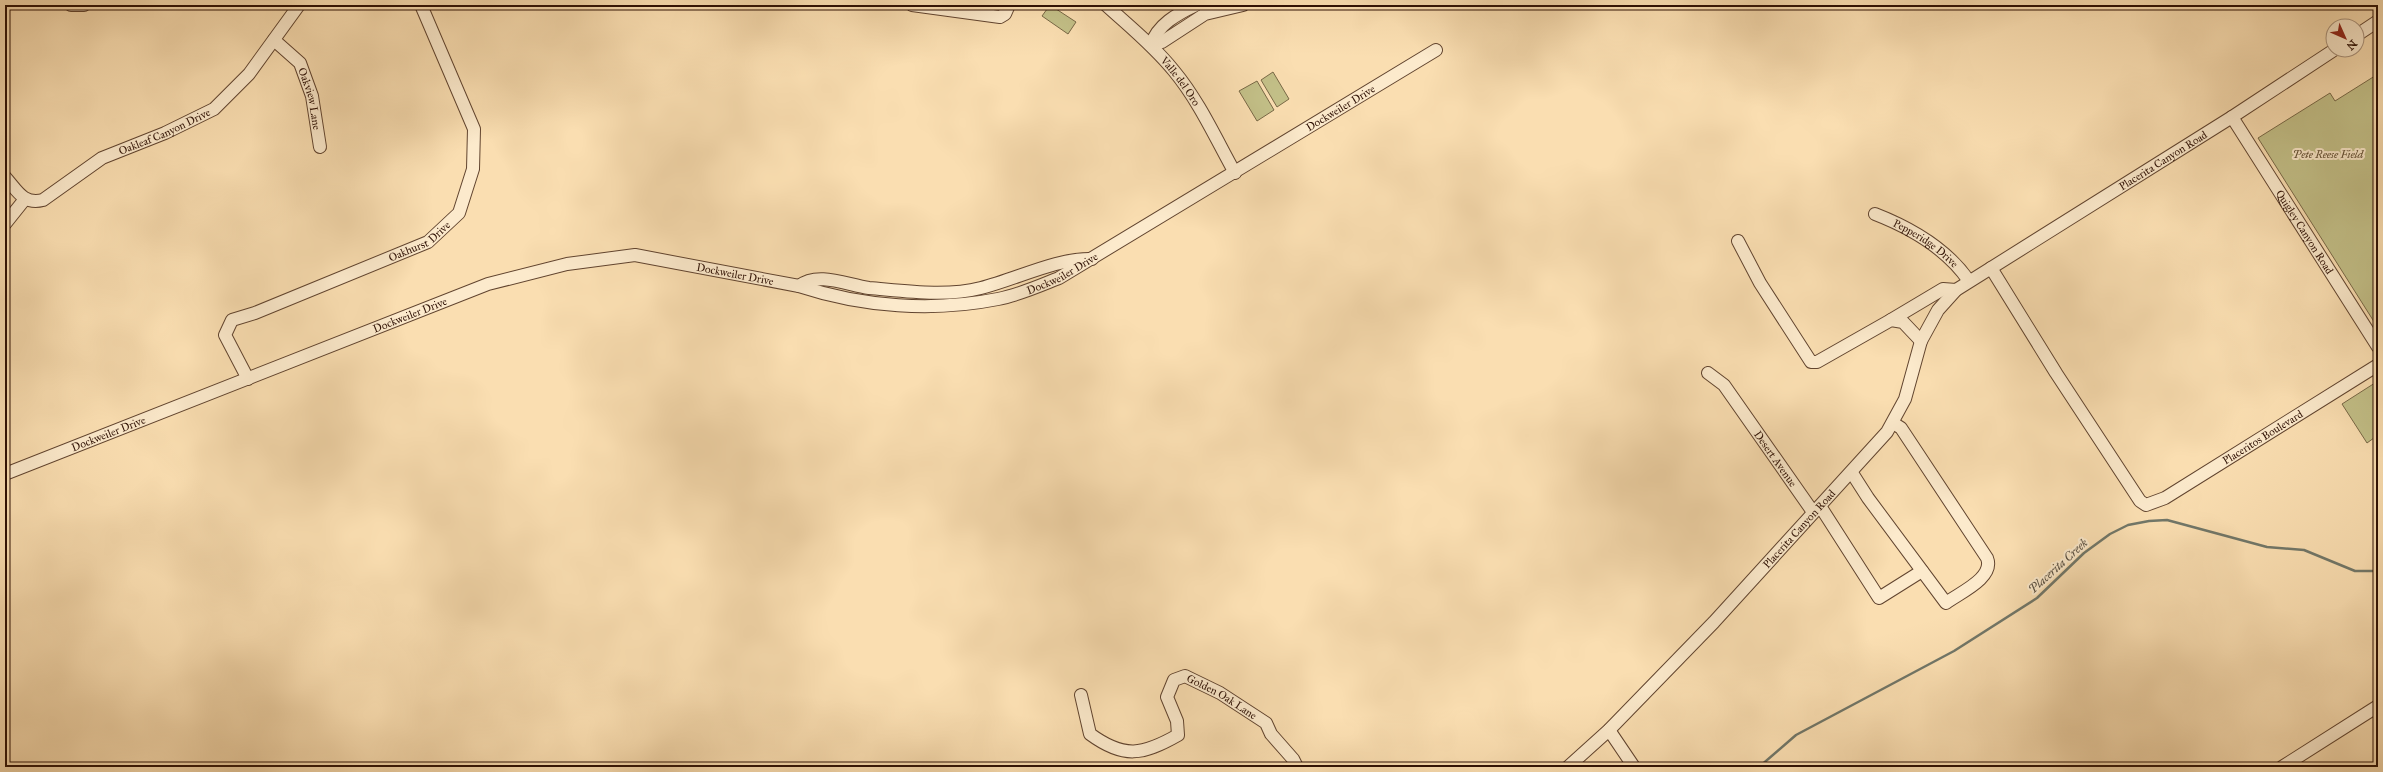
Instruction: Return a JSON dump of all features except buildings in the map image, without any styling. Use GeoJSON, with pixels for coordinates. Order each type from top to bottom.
{"type":"FeatureCollection","features":[{"type":"Feature","properties":{"kind":"street"},"geometry":{"type":"LineString","coordinates":[[71,5],[84,5]]}},
{"type":"Feature","properties":{"kind":"street","name":"Oakleaf Canyon Drive"},"geometry":{"type":"LineString","coordinates":[[25,199],[34,202],[43,200],[102,158],[165,133],[214,109],[249,74],[299,5]]}},
{"type":"Feature","properties":{"kind":"street","name":"Oakhurst Drive"},"geometry":{"type":"LineString","coordinates":[[248,379],[225,335],[232,320],[255,313],[428,242],[459,213],[473,169],[474,129],[421,5]]}},
{"type":"Feature","properties":{"kind":"street"},"geometry":{"type":"LineString","coordinates":[[912,5],[1000,17],[1005,14],[1009,5]]}},
{"type":"Feature","properties":{"kind":"street","name":"Valle del Oro"},"geometry":{"type":"LineString","coordinates":[[1106,5],[1151,45],[1175,72],[1199,106],[1235,173]]}},
{"type":"Feature","properties":{"kind":"street"},"geometry":{"type":"LineString","coordinates":[[1151,45],[1154,34],[1162,26],[1196,5]]}},
{"type":"Feature","properties":{"kind":"street"},"geometry":{"type":"LineString","coordinates":[[1151,45],[1162,42],[1205,14],[1243,5]]}},
{"type":"Feature","properties":{"kind":"street"},"geometry":{"type":"LineString","coordinates":[[2365,30],[2378,21]]}},
{"type":"Feature","properties":{"kind":"street","name":"Oakview Lane"},"geometry":{"type":"LineString","coordinates":[[274,40],[300,63],[312,96],[320,147]]}},
{"type":"Feature","properties":{"kind":"street","name":"Dockweiler Drive"},"geometry":{"type":"LineString","coordinates":[[5,474],[488,284],[567,264],[635,255],[800,286],[808,280],[820,279],[859,287],[898,291],[960,292],[1019,278],[1066,261],[1092,259],[1436,50]]}},
{"type":"Feature","properties":{"kind":"street","name":"Placerita Canyon Road"},"geometry":{"type":"LineString","coordinates":[[1568,767],[1609,730],[1714,622],[1852,472],[1893,423],[1905,400],[1921,341],[1938,310],[1956,290],[2232,117],[2325,56]]}},
{"type":"Feature","properties":{"kind":"street","name":"Quigley Canyon Road"},"geometry":{"type":"LineString","coordinates":[[2232,117],[2378,347]]}},
{"type":"Feature","properties":{"kind":"street"},"geometry":{"type":"LineString","coordinates":[[5,176],[25,199],[12,213],[5,224]]}},
{"type":"Feature","properties":{"kind":"street","name":"Pepperidge Drive"},"geometry":{"type":"LineString","coordinates":[[1875,214],[1898,223],[1920,235],[1940,250],[1969,281]]}},
{"type":"Feature","properties":{"kind":"street"},"geometry":{"type":"LineString","coordinates":[[1738,241],[1760,283],[1811,362],[1817,362],[1891,320],[1943,288],[1956,290]]}},
{"type":"Feature","properties":{"kind":"street","name":"Placeritos Boulevard"},"geometry":{"type":"LineString","coordinates":[[1992,268],[2056,373],[2140,501],[2146,505],[2165,498],[2378,365]]}},
{"type":"Feature","properties":{"kind":"street"},"geometry":{"type":"LineString","coordinates":[[1891,320],[1903,322],[1921,341]]}},
{"type":"Feature","properties":{"kind":"street","name":"Desert Avenue"},"geometry":{"type":"LineString","coordinates":[[1708,373],[1724,385],[1738,406],[1817,509],[1879,598],[1922,571]]}},
{"type":"Feature","properties":{"kind":"street"},"geometry":{"type":"LineString","coordinates":[[1852,472],[1868,498],[1946,603],[1985,575],[1988,562],[1957,510],[1901,428],[1893,423]]}},
{"type":"Feature","properties":{"kind":"street","name":"Golden Oak Lane"},"geometry":{"type":"LineString","coordinates":[[1081,695],[1090,734],[1110,748],[1123,752],[1139,752],[1157,747],[1178,734],[1177,721],[1167,697],[1174,680],[1185,676],[1220,693],[1266,723],[1271,734],[1293,759],[1297,767]]}},
{"type":"Feature","properties":{"kind":"street"},"geometry":{"type":"LineString","coordinates":[[2282,767],[2378,706]]}},
{"type":"Feature","properties":{"kind":"street"},"geometry":{"type":"LineString","coordinates":[[1609,730],[1634,767]]}},
{"type":"Feature","properties":{"kind":"green space"},"geometry":{"type":"Polygon","coordinates":[[[1050,5],[1076,22],[1068,34],[1042,16],[1050,5]]]}},
{"type":"Feature","properties":{"kind":"green space"},"geometry":{"type":"Polygon","coordinates":[[[1273,72],[1289,99],[1277,107],[1261,80],[1273,72]]]}},
{"type":"Feature","properties":{"kind":"green space","name":"Pete Reese Field"},"geometry":{"type":"Polygon","coordinates":[[[2378,74],[2378,328],[2258,138],[2330,93],[2335,101],[2378,74]]]}},
{"type":"Feature","properties":{"kind":"green space"},"geometry":{"type":"Polygon","coordinates":[[[1257,81],[1274,110],[1257,121],[1239,91],[1257,81]]]}},
{"type":"Feature","properties":{"kind":"green space"},"geometry":{"type":"Polygon","coordinates":[[[2378,381],[2378,435],[2367,443],[2342,404],[2378,381]]]}},
{"type":"Feature","properties":{"kind":"waterway","name":"Placerita Creek"},"geometry":{"type":"LineString","coordinates":[[1759,767],[1796,735],[1954,651],[2037,598],[2084,553],[2110,534],[2128,525],[2149,521],[2167,520],[2267,547],[2304,550],[2355,571],[2378,571]]}}]}
